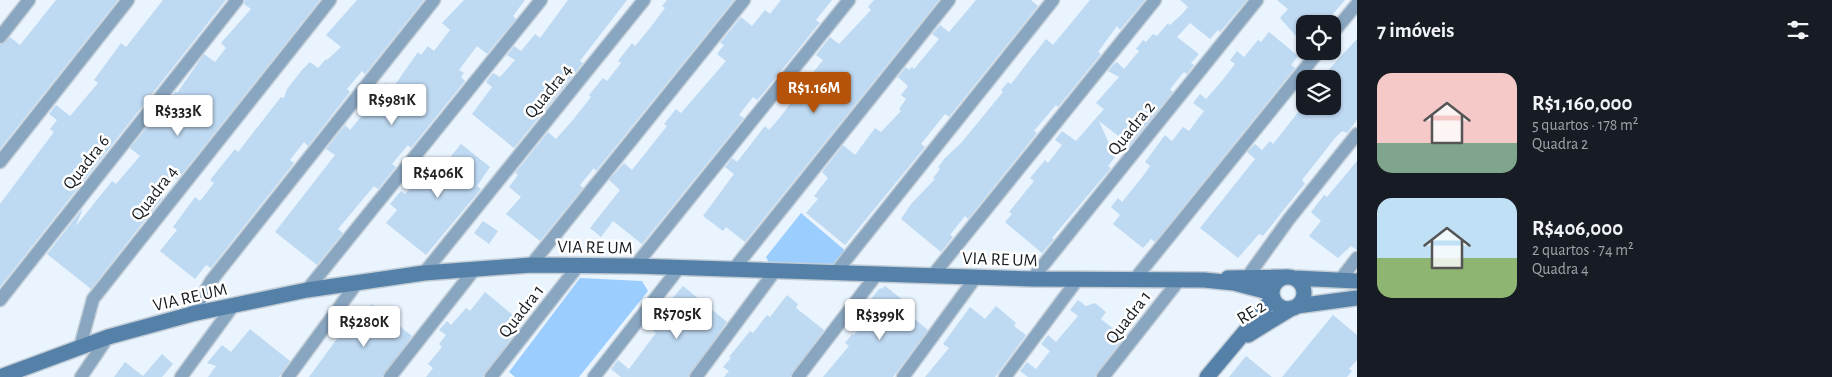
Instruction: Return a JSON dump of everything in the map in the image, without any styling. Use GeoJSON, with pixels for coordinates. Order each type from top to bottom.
{"type":"FeatureCollection","features":[{"type":"Feature","properties":{"kind":"street"},"geometry":{"type":"LineString","coordinates":[[0,37],[29,0]]}},
{"type":"Feature","properties":{"kind":"street"},"geometry":{"type":"LineString","coordinates":[[0,162],[128,0]]}},
{"type":"Feature","properties":{"kind":"street","name":"Quadra 6"},"geometry":{"type":"LineString","coordinates":[[0,300],[237,0]]}},
{"type":"Feature","properties":{"kind":"street","name":"Quadra 4"},"geometry":{"type":"LineString","coordinates":[[80,347],[93,299],[330,0]]}},
{"type":"Feature","properties":{"kind":"street"},"geometry":{"type":"LineString","coordinates":[[192,314],[211,281],[434,0]]}},
{"type":"Feature","properties":{"kind":"street"},"geometry":{"type":"LineString","coordinates":[[307,290],[541,0]]}},
{"type":"Feature","properties":{"kind":"street","name":"Quadra 4"},"geometry":{"type":"LineString","coordinates":[[424,274],[644,0]]}},
{"type":"Feature","properties":{"kind":"street"},"geometry":{"type":"LineString","coordinates":[[532,265],[744,0]]}},
{"type":"Feature","properties":{"kind":"street"},"geometry":{"type":"LineString","coordinates":[[635,266],[849,0]]}},
{"type":"Feature","properties":{"kind":"street"},"geometry":{"type":"LineString","coordinates":[[733,270],[949,0]]}},
{"type":"Feature","properties":{"kind":"street"},"geometry":{"type":"LineString","coordinates":[[836,272],[1053,0]]}},
{"type":"Feature","properties":{"kind":"street"},"geometry":{"type":"LineString","coordinates":[[933,275],[1155,0]]}},
{"type":"Feature","properties":{"kind":"street","name":"Quadra 2"},"geometry":{"type":"LineString","coordinates":[[1032,279],[1257,0]]}},
{"type":"Feature","properties":{"kind":"street"},"geometry":{"type":"LineString","coordinates":[[1341,23],[1357,4]]}},
{"type":"Feature","properties":{"kind":"street"},"geometry":{"type":"LineString","coordinates":[[1134,280],[1312,60]]}},
{"type":"Feature","properties":{"kind":"street"},"geometry":{"type":"LineString","coordinates":[[1258,317],[1261,299],[1248,281],[1289,219],[1357,134]]}},
{"type":"Feature","properties":{"kind":"street"},"geometry":{"type":"LineString","coordinates":[[1340,280],[1357,258]]}},
{"type":"Feature","properties":{"kind":"street","name":"VIA RE UM"},"geometry":{"type":"LineString","coordinates":[[0,376],[108,337],[192,314],[307,290],[424,274],[532,265],[635,266],[1032,279],[1248,281],[1291,277],[1357,281]]}},
{"type":"Feature","properties":{"kind":"street","name":"Quadra 1"},"geometry":{"type":"LineString","coordinates":[[491,377],[578,266]]}},
{"type":"Feature","properties":{"kind":"street"},"geometry":{"type":"LineString","coordinates":[[594,377],[679,268]]}},
{"type":"Feature","properties":{"kind":"street"},"geometry":{"type":"LineString","coordinates":[[391,377],[474,270]]}},
{"type":"Feature","properties":{"kind":"street"},"geometry":{"type":"LineString","coordinates":[[696,377],[775,271]]}},
{"type":"Feature","properties":{"kind":"street"},"geometry":{"type":"LineString","coordinates":[[798,377],[877,274]]}},
{"type":"Feature","properties":{"kind":"street"},"geometry":{"type":"LineString","coordinates":[[903,377],[976,277]]}},
{"type":"Feature","properties":{"kind":"street"},"geometry":{"type":"LineString","coordinates":[[1294,307],[1304,295],[1300,282],[1291,277],[1276,282],[1272,296],[1278,306],[1294,307],[1357,298]]}},
{"type":"Feature","properties":{"kind":"street"},"geometry":{"type":"LineString","coordinates":[[1005,377],[1078,279]]}},
{"type":"Feature","properties":{"kind":"street","name":"Quadra 1"},"geometry":{"type":"LineString","coordinates":[[1104,377],[1180,279]]}},
{"type":"Feature","properties":{"kind":"street","name":"VIA RE UM"},"geometry":{"type":"LineString","coordinates":[[1248,281],[1272,296]]}},
{"type":"Feature","properties":{"kind":"street"},"geometry":{"type":"LineString","coordinates":[[288,377],[357,283]]}},
{"type":"Feature","properties":{"kind":"street","name":"RE 2"},"geometry":{"type":"LineString","coordinates":[[1207,377],[1230,347],[1258,317],[1272,296]]}},
{"type":"Feature","properties":{"kind":"street"},"geometry":{"type":"LineString","coordinates":[[182,377],[233,306]]}},
{"type":"Feature","properties":{"kind":"street","name":"RE 2"},"geometry":{"type":"LineString","coordinates":[[1230,347],[1294,307]]}},
{"type":"Feature","properties":{"kind":"street"},"geometry":{"type":"LineString","coordinates":[[81,377],[108,337]]}},
{"type":"Feature","properties":{"kind":"shaded area"},"geometry":{"type":"Polygon","coordinates":[[[801,213],[848,253],[835,266],[770,265],[766,257],[801,213]]]}},
{"type":"Feature","properties":{"kind":"shaded area"},"geometry":{"type":"Polygon","coordinates":[[[580,278],[642,281],[648,291],[579,377],[515,377],[509,372],[580,278]]]}},
{"type":"Feature","properties":{"kind":"building"},"geometry":{"type":"Polygon","coordinates":[[[56,0],[118,0],[0,149],[0,45],[10,37],[20,45],[56,0]]]}},
{"type":"Feature","properties":{"kind":"building"},"geometry":{"type":"Polygon","coordinates":[[[163,0],[226,0],[0,287],[0,204],[54,132],[50,129],[57,120],[49,114],[56,105],[70,116],[98,83],[94,80],[121,43],[126,47],[163,0]]]}},
{"type":"Feature","properties":{"kind":"building"},"geometry":{"type":"Polygon","coordinates":[[[245,0],[320,0],[178,179],[172,177],[159,195],[163,197],[91,289],[47,254],[83,208],[76,226],[112,181],[116,184],[140,156],[130,148],[176,91],[177,93],[204,54],[215,62],[226,48],[221,43],[251,9],[244,4],[245,0]]]}},
{"type":"Feature","properties":{"kind":"building"},"geometry":{"type":"Polygon","coordinates":[[[357,0],[424,0],[365,74],[362,71],[347,89],[350,92],[308,146],[304,142],[290,160],[294,163],[211,268],[206,265],[195,279],[160,251],[177,230],[173,227],[195,197],[200,201],[214,183],[210,180],[235,149],[238,152],[281,97],[284,98],[287,89],[302,70],[310,62],[318,68],[341,47],[326,35],[357,0]]]}},
{"type":"Feature","properties":{"kind":"building"},"geometry":{"type":"Polygon","coordinates":[[[464,0],[525,0],[513,16],[516,19],[487,54],[477,46],[459,70],[464,73],[461,77],[465,81],[411,148],[408,145],[392,164],[396,167],[378,189],[374,186],[338,229],[343,233],[317,265],[275,232],[335,155],[326,149],[345,125],[350,130],[365,112],[363,110],[385,83],[392,89],[418,52],[421,55],[428,46],[434,51],[450,30],[442,23],[464,0]]]}},
{"type":"Feature","properties":{"kind":"building"},"geometry":{"type":"Polygon","coordinates":[[[568,0],[627,0],[580,61],[583,63],[514,148],[472,114],[492,87],[486,82],[493,73],[500,77],[515,60],[507,55],[514,46],[521,51],[535,34],[540,38],[568,0]]]}},
{"type":"Feature","properties":{"kind":"building"},"geometry":{"type":"Polygon","coordinates":[[[667,0],[734,0],[596,171],[594,168],[580,185],[583,188],[540,241],[506,214],[521,197],[509,187],[518,175],[515,173],[548,132],[556,139],[572,121],[603,78],[607,81],[621,63],[618,61],[632,43],[635,46],[650,28],[665,8],[662,6],[667,0]]]}},
{"type":"Feature","properties":{"kind":"building"},"geometry":{"type":"Polygon","coordinates":[[[781,0],[832,0],[816,20],[820,23],[757,100],[753,97],[739,115],[744,118],[642,244],[613,221],[601,237],[590,228],[620,190],[609,180],[624,163],[632,170],[667,126],[664,124],[676,109],[681,113],[726,61],[717,54],[724,45],[720,43],[741,17],[752,26],[765,10],[770,14],[781,0]]]}},
{"type":"Feature","properties":{"kind":"building"},"geometry":{"type":"Polygon","coordinates":[[[874,0],[939,0],[745,242],[726,227],[723,231],[703,216],[734,174],[725,167],[732,158],[737,162],[765,126],[769,130],[782,115],[802,87],[794,81],[801,72],[808,79],[823,60],[816,55],[830,37],[839,44],[871,10],[868,7],[874,0]]]}},
{"type":"Feature","properties":{"kind":"building"},"geometry":{"type":"Polygon","coordinates":[[[976,0],[1031,0],[1038,6],[949,117],[945,114],[921,144],[925,147],[845,245],[806,213],[818,199],[814,196],[828,178],[822,172],[843,145],[855,155],[875,128],[881,132],[901,111],[899,109],[906,99],[901,95],[908,86],[898,77],[906,67],[909,70],[912,67],[914,69],[939,39],[932,34],[940,25],[949,32],[976,0]]]}},
{"type":"Feature","properties":{"kind":"building"},"geometry":{"type":"Polygon","coordinates":[[[1090,0],[1145,0],[1120,30],[1117,26],[1098,52],[1101,54],[1058,107],[1056,105],[1034,131],[1037,133],[968,219],[965,216],[950,235],[953,237],[941,252],[901,219],[911,204],[935,179],[933,178],[940,169],[938,167],[945,158],[961,143],[1003,92],[1001,90],[1008,82],[1011,84],[1046,39],[1053,45],[1090,0]]]}},
{"type":"Feature","properties":{"kind":"building"},"geometry":{"type":"Polygon","coordinates":[[[1180,0],[1247,0],[1220,32],[1218,30],[1210,39],[1190,23],[1177,37],[1199,54],[1191,63],[1194,65],[1187,74],[1184,72],[1170,89],[1173,92],[1130,145],[1099,121],[1115,157],[1108,166],[1111,168],[1052,238],[1054,239],[1042,253],[1005,222],[1012,214],[1009,212],[1034,181],[1030,178],[1045,160],[1048,163],[1062,145],[1055,140],[1062,131],[1076,141],[1104,109],[1096,103],[1119,77],[1108,71],[1117,62],[1124,69],[1139,51],[1136,49],[1143,40],[1146,42],[1153,34],[1157,36],[1168,23],[1170,25],[1181,15],[1188,7],[1180,0]]]}},
{"type":"Feature","properties":{"kind":"building"},"geometry":{"type":"Polygon","coordinates":[[[1277,0],[1345,0],[1332,15],[1296,15],[1296,36],[1280,18],[1288,9],[1277,0]]]}},
{"type":"Feature","properties":{"kind":"building"},"geometry":{"type":"Polygon","coordinates":[[[1269,32],[1296,54],[1296,59],[1291,65],[1295,68],[1155,242],[1151,239],[1143,248],[1113,224],[1120,215],[1111,207],[1118,198],[1122,202],[1143,176],[1150,166],[1145,162],[1165,135],[1172,141],[1183,127],[1189,131],[1204,111],[1193,103],[1200,94],[1206,99],[1221,82],[1235,64],[1230,60],[1237,51],[1244,57],[1258,40],[1261,42],[1269,32]]]}},
{"type":"Feature","properties":{"kind":"building"},"geometry":{"type":"Polygon","coordinates":[[[1357,39],[1357,120],[1347,133],[1342,131],[1335,138],[1302,180],[1305,184],[1263,236],[1259,234],[1238,258],[1200,228],[1255,159],[1247,152],[1255,144],[1262,150],[1270,141],[1273,144],[1296,115],[1341,115],[1341,70],[1328,70],[1338,60],[1341,60],[1341,56],[1357,39]]]}},
{"type":"Feature","properties":{"kind":"building"},"geometry":{"type":"Polygon","coordinates":[[[461,144],[490,167],[477,186],[481,189],[426,255],[386,223],[397,210],[390,204],[401,191],[405,194],[432,165],[439,171],[461,144]]]}},
{"type":"Feature","properties":{"kind":"building"},"geometry":{"type":"Polygon","coordinates":[[[1357,161],[1357,250],[1351,246],[1338,258],[1309,236],[1321,221],[1311,212],[1324,195],[1327,197],[1357,161]]]}},
{"type":"Feature","properties":{"kind":"building"},"geometry":{"type":"Polygon","coordinates":[[[483,221],[498,231],[489,244],[474,233],[483,221]]]}},
{"type":"Feature","properties":{"kind":"building"},"geometry":{"type":"Polygon","coordinates":[[[683,286],[727,322],[688,377],[621,377],[611,369],[618,360],[629,369],[656,333],[653,331],[673,304],[670,301],[683,286]]]}},
{"type":"Feature","properties":{"kind":"building"},"geometry":{"type":"Polygon","coordinates":[[[885,286],[903,300],[899,306],[928,330],[893,377],[823,377],[849,346],[845,343],[875,309],[867,304],[880,288],[882,289],[885,286]]]}},
{"type":"Feature","properties":{"kind":"building"},"geometry":{"type":"Polygon","coordinates":[[[485,292],[520,321],[514,329],[516,332],[483,377],[426,377],[433,368],[428,364],[442,347],[439,344],[446,335],[439,330],[447,321],[451,325],[466,308],[470,311],[485,292]]]}},
{"type":"Feature","properties":{"kind":"building"},"geometry":{"type":"Polygon","coordinates":[[[787,295],[798,304],[796,308],[824,330],[790,377],[724,377],[729,371],[723,367],[731,358],[729,357],[750,331],[753,333],[767,315],[770,317],[787,295]]]}},
{"type":"Feature","properties":{"kind":"building"},"geometry":{"type":"Polygon","coordinates":[[[1078,300],[1086,306],[1095,303],[1106,312],[1101,319],[1124,337],[1095,377],[1028,377],[1020,371],[1027,362],[1036,369],[1050,351],[1041,344],[1048,335],[1056,342],[1078,316],[1070,310],[1078,300]]]}},
{"type":"Feature","properties":{"kind":"building"},"geometry":{"type":"Polygon","coordinates":[[[372,304],[412,336],[382,377],[309,377],[342,332],[338,328],[345,319],[354,326],[372,304]]]}},
{"type":"Feature","properties":{"kind":"building"},"geometry":{"type":"Polygon","coordinates":[[[996,306],[1016,323],[1014,326],[1026,335],[995,377],[925,377],[949,348],[943,344],[970,307],[985,319],[996,306]]]}},
{"type":"Feature","properties":{"kind":"building"},"geometry":{"type":"Polygon","coordinates":[[[1333,315],[1357,335],[1357,360],[1349,369],[1352,371],[1347,377],[1282,377],[1333,315]]]}},
{"type":"Feature","properties":{"kind":"building"},"geometry":{"type":"Polygon","coordinates":[[[250,329],[290,361],[279,377],[208,377],[216,366],[207,363],[222,345],[231,352],[250,329]]]}},
{"type":"Feature","properties":{"kind":"building"},"geometry":{"type":"Polygon","coordinates":[[[162,354],[173,364],[162,377],[114,377],[125,362],[143,376],[162,354]]]}},
{"type":"Feature","properties":{"kind":"building"},"geometry":{"type":"Polygon","coordinates":[[[1246,356],[1272,377],[1229,377],[1246,356]]]}}]}
